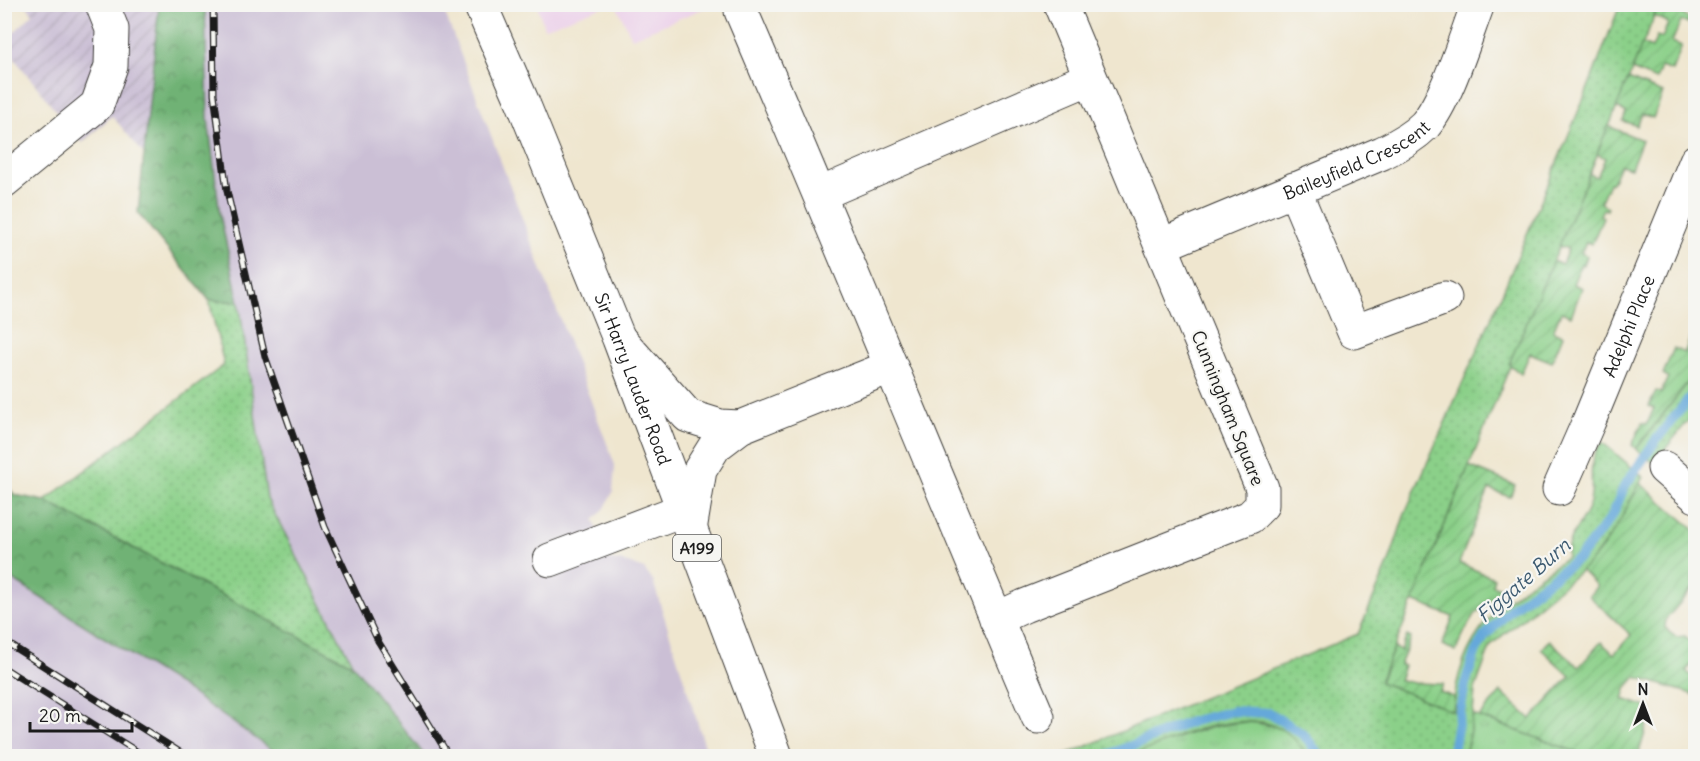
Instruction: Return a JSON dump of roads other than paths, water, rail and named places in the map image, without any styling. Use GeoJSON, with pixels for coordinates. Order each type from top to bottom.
{"type":"FeatureCollection","features":[{"type":"Feature","properties":{"kind":"street"},"geometry":{"type":"LineString","coordinates":[[4,181],[97,105],[111,66],[112,29],[102,4]]}},
{"type":"Feature","properties":{"kind":"street","name":"Sir Harry Lauder Road"},"geometry":{"type":"LineString","coordinates":[[480,4],[619,339],[776,756]]}},
{"type":"Feature","properties":{"kind":"street","name":"Cunningham Square"},"geometry":{"type":"LineString","coordinates":[[996,619],[1250,517],[1262,505],[1262,488],[1060,4]]}},
{"type":"Feature","properties":{"kind":"street","name":"Baileyfield Crescent"},"geometry":{"type":"LineString","coordinates":[[1162,245],[1404,142],[1425,124],[1445,91],[1478,4]]}},
{"type":"Feature","properties":{"kind":"street"},"geometry":{"type":"LineString","coordinates":[[741,11],[820,194],[890,367],[1038,717]]}},
{"type":"Feature","properties":{"kind":"street"},"geometry":{"type":"LineString","coordinates":[[820,194],[1090,78]]}},
{"type":"Feature","properties":{"kind":"street","name":"Adelphi Place"},"geometry":{"type":"LineString","coordinates":[[1558,489],[1589,421],[1695,161]]}},
{"type":"Feature","properties":{"kind":"street"},"geometry":{"type":"LineString","coordinates":[[1294,189],[1354,332],[1445,298]]}},
{"type":"Feature","properties":{"kind":"street"},"geometry":{"type":"LineString","coordinates":[[619,339],[687,416],[720,426],[740,427]]}},
{"type":"Feature","properties":{"kind":"street"},"geometry":{"type":"LineString","coordinates":[[550,560],[686,520],[700,470],[716,446],[740,427],[890,367]]}},
{"type":"Feature","properties":{"kind":"street"},"geometry":{"type":"LineString","coordinates":[[1664,468],[1695,496]]}},
{"type":"Feature","properties":{"kind":"waterway","name":"Figgate Burn"},"geometry":{"type":"LineString","coordinates":[[1452,756],[1465,684],[1475,653],[1484,637],[1512,608],[1580,557],[1612,516],[1624,487],[1656,440],[1696,390]]}},
{"type":"Feature","properties":{"kind":"waterway","name":"Figgate Burn"},"geometry":{"type":"LineString","coordinates":[[1106,756],[1193,721],[1233,711],[1269,713],[1304,735],[1320,756]]}},
{"type":"Feature","properties":{"kind":"railway"},"geometry":{"type":"LineString","coordinates":[[213,4],[214,94],[227,191],[265,356],[325,527],[378,641],[449,756]]}},
{"type":"Feature","properties":{"kind":"railway"},"geometry":{"type":"LineString","coordinates":[[4,641],[186,756]]}},
{"type":"Feature","properties":{"kind":"railway"},"geometry":{"type":"LineString","coordinates":[[4,668],[144,756]]}}]}
